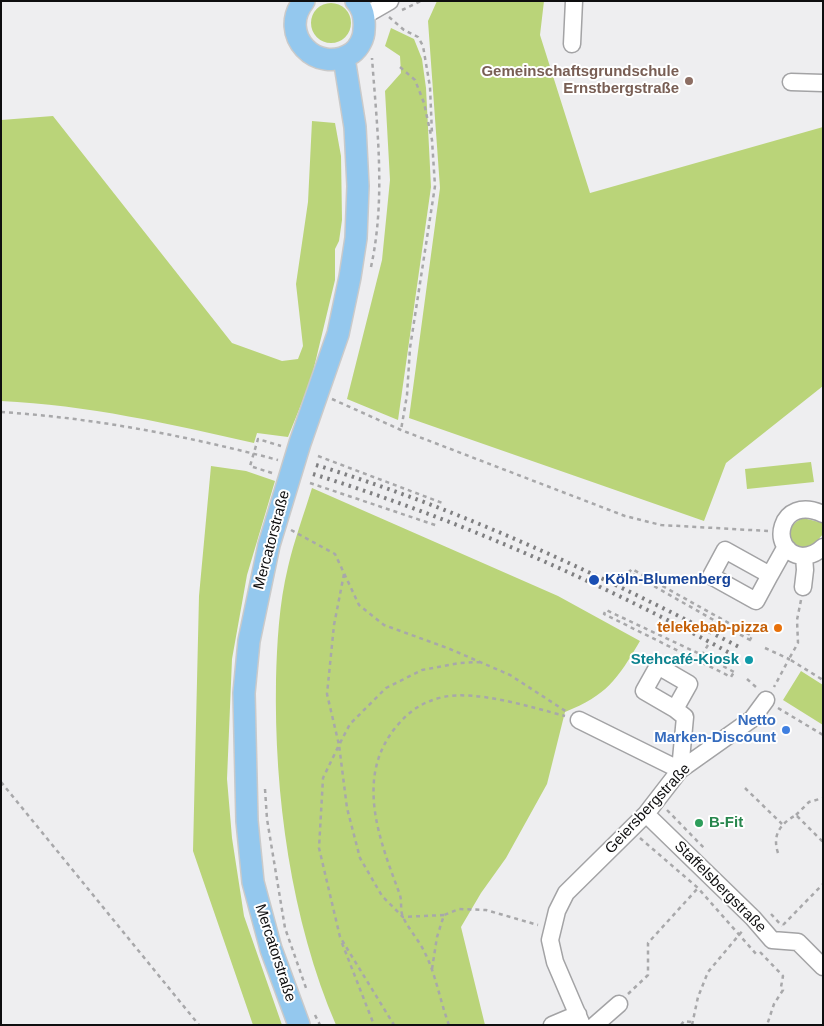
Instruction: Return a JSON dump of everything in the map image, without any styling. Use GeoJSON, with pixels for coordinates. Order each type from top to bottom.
{"type":"FeatureCollection","features":[{"type":"Feature","properties":{"kind":"main road"},"geometry":{"type":"LineString","coordinates":[[304,1],[295,19],[295,32],[300,44],[309,54],[320,59],[344,58],[359,45],[364,34],[360,8]]}},
{"type":"Feature","properties":{"kind":"main road","name":"Mercatorstraße"},"geometry":{"type":"LineString","coordinates":[[306,1018],[271,949],[253,882],[247,821],[244,693],[249,641],[269,545],[300,443],[338,334],[350,277],[356,238],[358,186],[355,127],[344,58]]}},
{"type":"Feature","properties":{"kind":"street"},"geometry":{"type":"LineString","coordinates":[[572,44],[574,1]]}},
{"type":"Feature","properties":{"kind":"street"},"geometry":{"type":"LineString","coordinates":[[360,8],[390,9]]}},
{"type":"Feature","properties":{"kind":"street"},"geometry":{"type":"LineString","coordinates":[[791,82],[823,83]]}},
{"type":"Feature","properties":{"kind":"street"},"geometry":{"type":"LineString","coordinates":[[770,575],[784,550],[785,519],[797,510],[812,510],[823,514]]}},
{"type":"Feature","properties":{"kind":"street"},"geometry":{"type":"LineString","coordinates":[[784,541],[804,556],[806,570],[803,587]]}},
{"type":"Feature","properties":{"kind":"street"},"geometry":{"type":"LineString","coordinates":[[804,556],[816,553],[823,547]]}},
{"type":"Feature","properties":{"kind":"street","name":"Geiersbergstraße"},"geometry":{"type":"LineString","coordinates":[[580,1019],[555,962],[550,940],[550,930],[566,894],[646,814],[680,770],[752,719],[766,700]]}},
{"type":"Feature","properties":{"kind":"street"},"geometry":{"type":"LineString","coordinates":[[579,720],[680,770],[685,717],[675,709]]}},
{"type":"Feature","properties":{"kind":"street","name":"Staffelsbergstraße"},"geometry":{"type":"LineString","coordinates":[[646,814],[753,918],[772,940],[798,942],[823,967]]}},
{"type":"Feature","properties":{"kind":"street"},"geometry":{"type":"LineString","coordinates":[[595,1025],[619,1004]]}},
{"type":"Feature","properties":{"kind":"street"},"geometry":{"type":"LineString","coordinates":[[552,1025],[580,1019]]}},
{"type":"Feature","properties":{"kind":"path"},"geometry":{"type":"LineString","coordinates":[[390,9],[421,1]]}},
{"type":"Feature","properties":{"kind":"path"},"geometry":{"type":"LineString","coordinates":[[384,25],[390,9]]}},
{"type":"Feature","properties":{"kind":"path"},"geometry":{"type":"LineString","coordinates":[[390,9],[404,30],[418,37],[423,46],[430,86],[435,186],[410,348],[407,395],[401,430]]}},
{"type":"Feature","properties":{"kind":"path"},"geometry":{"type":"LineString","coordinates":[[368,276],[379,213],[380,179],[372,49]]}},
{"type":"Feature","properties":{"kind":"path"},"geometry":{"type":"LineString","coordinates":[[400,67],[415,80],[424,103],[432,140]]}},
{"type":"Feature","properties":{"kind":"path"},"geometry":{"type":"LineString","coordinates":[[328,407],[335,393]]}},
{"type":"Feature","properties":{"kind":"path"},"geometry":{"type":"LineString","coordinates":[[331,399],[401,430],[625,516],[661,525],[772,531],[784,541]]}},
{"type":"Feature","properties":{"kind":"path"},"geometry":{"type":"LineString","coordinates":[[1,412],[98,422],[153,431],[282,461]]}},
{"type":"Feature","properties":{"kind":"path"},"geometry":{"type":"LineString","coordinates":[[272,473],[250,466],[258,439],[281,446]]}},
{"type":"Feature","properties":{"kind":"path"},"geometry":{"type":"LineString","coordinates":[[318,456],[445,504]]}},
{"type":"Feature","properties":{"kind":"path"},"geometry":{"type":"LineString","coordinates":[[310,483],[438,526]]}},
{"type":"Feature","properties":{"kind":"path"},"geometry":{"type":"LineString","coordinates":[[286,538],[289,529],[335,554],[359,605],[384,625],[450,649],[510,675],[579,720]]}},
{"type":"Feature","properties":{"kind":"path"},"geometry":{"type":"LineString","coordinates":[[632,569],[744,631],[752,636],[751,641],[719,623],[629,572],[632,569]]}},
{"type":"Feature","properties":{"kind":"path"},"geometry":{"type":"LineString","coordinates":[[344,574],[334,625],[327,694],[339,745],[346,808],[360,858],[382,896],[403,917],[426,953],[449,1025]]}},
{"type":"Feature","properties":{"kind":"path"},"geometry":{"type":"LineString","coordinates":[[766,700],[798,644],[797,620],[803,587]]}},
{"type":"Feature","properties":{"kind":"path"},"geometry":{"type":"LineString","coordinates":[[606,610],[702,655],[734,672],[731,677],[604,614],[606,610]]}},
{"type":"Feature","properties":{"kind":"path"},"geometry":{"type":"LineString","coordinates":[[714,631],[719,623]]}},
{"type":"Feature","properties":{"kind":"path"},"geometry":{"type":"LineString","coordinates":[[702,655],[708,645]]}},
{"type":"Feature","properties":{"kind":"path"},"geometry":{"type":"LineString","coordinates":[[764,648],[789,659],[823,680]]}},
{"type":"Feature","properties":{"kind":"path"},"geometry":{"type":"LineString","coordinates":[[374,1025],[340,936],[319,848],[323,778],[350,724],[386,688],[422,670],[459,663],[480,662]]}},
{"type":"Feature","properties":{"kind":"path"},"geometry":{"type":"LineString","coordinates":[[747,679],[766,700],[823,735]]}},
{"type":"Feature","properties":{"kind":"path"},"geometry":{"type":"LineString","coordinates":[[403,917],[401,898],[385,858],[376,820],[372,781],[386,739],[410,711],[444,697],[478,697],[516,703],[579,720]]}},
{"type":"Feature","properties":{"kind":"path"},"geometry":{"type":"LineString","coordinates":[[264,780],[267,819],[285,928],[308,994]]}},
{"type":"Feature","properties":{"kind":"path"},"geometry":{"type":"LineString","coordinates":[[1,782],[199,1025]]}},
{"type":"Feature","properties":{"kind":"path"},"geometry":{"type":"LineString","coordinates":[[745,788],[782,824]]}},
{"type":"Feature","properties":{"kind":"path"},"geometry":{"type":"LineString","coordinates":[[778,853],[776,839],[782,824],[796,815],[809,802],[823,798]]}},
{"type":"Feature","properties":{"kind":"path"},"geometry":{"type":"LineString","coordinates":[[796,815],[823,842]]}},
{"type":"Feature","properties":{"kind":"path"},"geometry":{"type":"LineString","coordinates":[[630,828],[698,888],[757,955]]}},
{"type":"Feature","properties":{"kind":"path","name":"Staffelsbergstraße"},"geometry":{"type":"LineString","coordinates":[[782,925],[823,884]]}},
{"type":"Feature","properties":{"kind":"path"},"geometry":{"type":"LineString","coordinates":[[619,1004],[648,976],[648,943],[698,888]]}},
{"type":"Feature","properties":{"kind":"path"},"geometry":{"type":"LineString","coordinates":[[403,917],[444,914],[459,908],[486,910],[538,924]]}},
{"type":"Feature","properties":{"kind":"path"},"geometry":{"type":"LineString","coordinates":[[431,971],[437,937],[444,914]]}},
{"type":"Feature","properties":{"kind":"path"},"geometry":{"type":"LineString","coordinates":[[681,1025],[684,1021],[692,1023],[698,996],[708,972],[753,918]]}},
{"type":"Feature","properties":{"kind":"path"},"geometry":{"type":"LineString","coordinates":[[340,936],[394,1025]]}},
{"type":"Feature","properties":{"kind":"path"},"geometry":{"type":"LineString","coordinates":[[760,952],[783,976],[781,987],[783,990],[774,1004],[767,1025]]}},
{"type":"Feature","properties":{"kind":"path"},"geometry":{"type":"LineString","coordinates":[[306,1018],[320,1025]]}},
{"type":"Feature","properties":{"kind":"green space"},"geometry":{"type":"Polygon","coordinates":[[[437,1],[544,1],[540,35],[590,193],[823,127],[823,386],[726,463],[704,521],[409,418],[440,188],[428,21],[437,1]]]}},
{"type":"Feature","properties":{"kind":"green space"},"geometry":{"type":"Polygon","coordinates":[[[335,3],[342,6],[348,12],[351,23],[350,31],[342,40],[335,43],[327,43],[320,40],[312,31],[311,19],[314,12],[323,4],[335,3]]]}},
{"type":"Feature","properties":{"kind":"green space"},"geometry":{"type":"Polygon","coordinates":[[[391,28],[414,39],[422,59],[426,88],[431,187],[398,420],[347,399],[382,260],[390,180],[385,91],[401,73],[400,56],[385,46],[391,28]]]}},
{"type":"Feature","properties":{"kind":"green space"},"geometry":{"type":"Polygon","coordinates":[[[53,116],[232,343],[282,361],[298,359],[303,346],[296,284],[308,202],[312,121],[335,123],[341,156],[342,220],[339,241],[335,249],[335,280],[311,380],[288,437],[257,433],[254,443],[160,422],[97,411],[1,401],[1,120],[53,116]]]}},
{"type":"Feature","properties":{"kind":"green space"},"geometry":{"type":"Polygon","coordinates":[[[811,462],[814,482],[747,489],[745,469],[811,462]]]}},
{"type":"Feature","properties":{"kind":"green space"},"geometry":{"type":"Polygon","coordinates":[[[211,466],[246,471],[275,481],[247,575],[232,659],[227,779],[232,838],[244,916],[282,1025],[253,1025],[193,851],[199,596],[211,466]]]}},
{"type":"Feature","properties":{"kind":"green space"},"geometry":{"type":"Polygon","coordinates":[[[312,488],[558,596],[640,641],[610,685],[591,699],[565,712],[547,784],[506,858],[481,893],[461,927],[485,1025],[336,1025],[320,985],[307,943],[288,856],[282,812],[276,723],[277,652],[282,595],[290,557],[312,488]]]}},
{"type":"Feature","properties":{"kind":"green space"},"geometry":{"type":"Polygon","coordinates":[[[803,518],[823,523],[823,534],[811,548],[796,546],[789,538],[791,527],[803,518]]]}},
{"type":"Feature","properties":{"kind":"green space"},"geometry":{"type":"Polygon","coordinates":[[[801,671],[823,685],[823,725],[783,700],[801,671]]]}},
{"type":"Feature","properties":{"kind":"railway"},"geometry":{"type":"LineString","coordinates":[[316,465],[425,503],[533,547],[638,596],[741,648]]}},
{"type":"Feature","properties":{"kind":"railway"},"geometry":{"type":"LineString","coordinates":[[313,474],[421,511],[530,555],[635,604],[737,657]]}},
{"type":"Feature","properties":{"kind":"place","name":"Gemeinschaftsgrundschule Ernstbergstraße"},"geometry":{"type":"Point","coordinates":[689,81]}},
{"type":"Feature","properties":{"kind":"place","name":"Köln-Blumenberg"},"geometry":{"type":"Point","coordinates":[594,580]}},
{"type":"Feature","properties":{"kind":"place","name":"telekebab-pizza"},"geometry":{"type":"Point","coordinates":[778,628]}},
{"type":"Feature","properties":{"kind":"place","name":"Stehcafé-Kiosk"},"geometry":{"type":"Point","coordinates":[749,660]}},
{"type":"Feature","properties":{"kind":"place","name":"Netto Marken-Discount"},"geometry":{"type":"Point","coordinates":[786,730]}},
{"type":"Feature","properties":{"kind":"place","name":"B-Fit"},"geometry":{"type":"Point","coordinates":[699,823]}}]}
